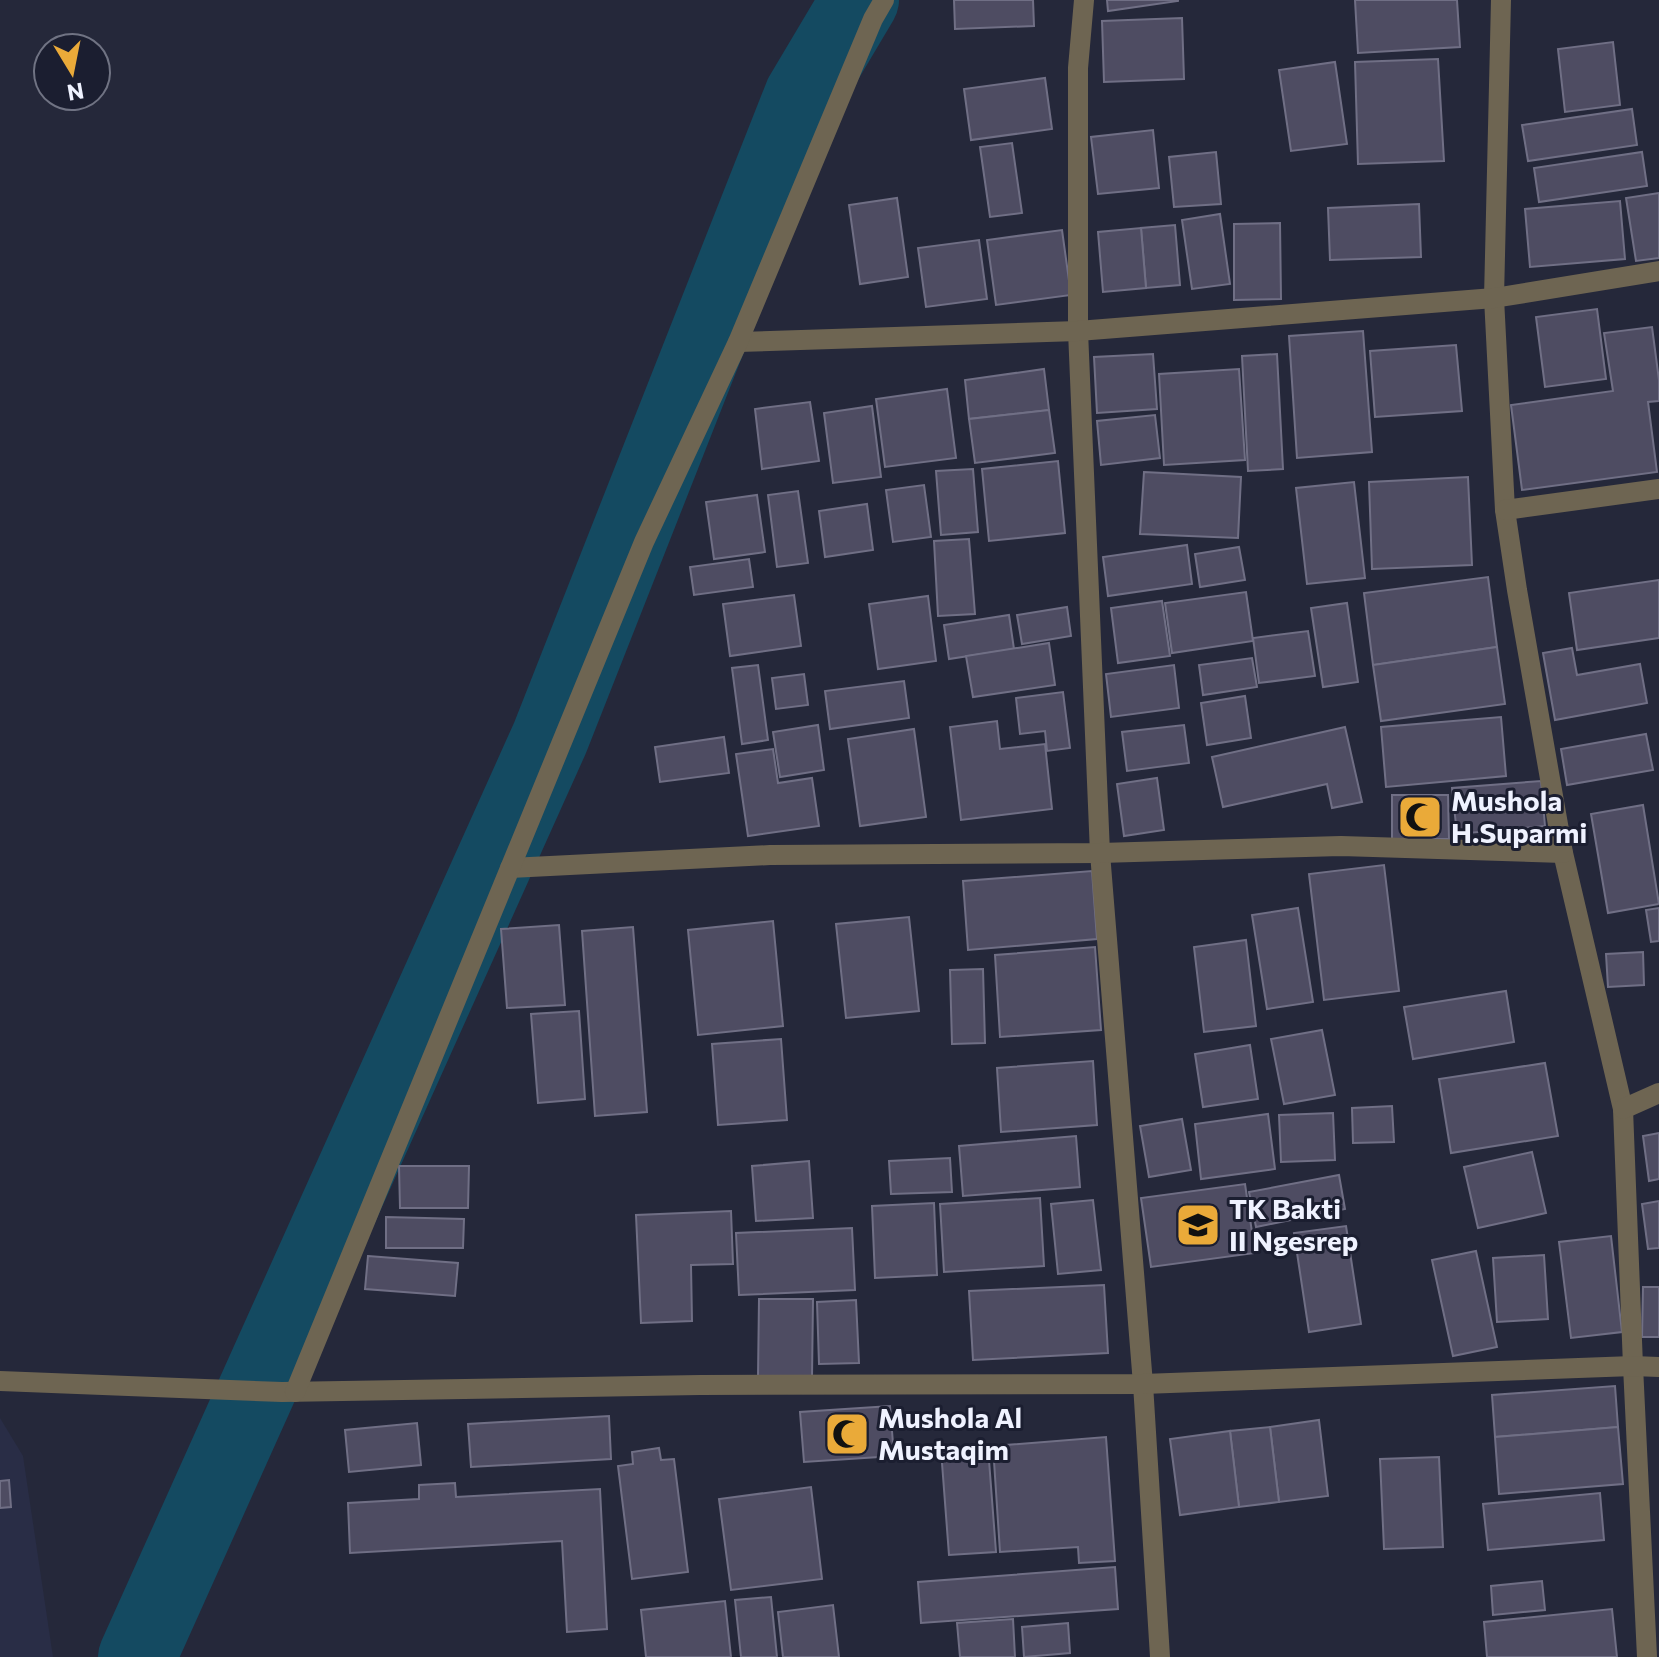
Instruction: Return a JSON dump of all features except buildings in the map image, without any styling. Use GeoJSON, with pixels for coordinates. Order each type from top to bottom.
{"type":"FeatureCollection","features":[{"type":"Feature","properties":{"kind":"street"},"geometry":{"type":"LineString","coordinates":[[288,1392],[644,542],[738,342],[873,19],[884,0]]}},
{"type":"Feature","properties":{"kind":"street"},"geometry":{"type":"LineString","coordinates":[[1084,0],[1078,68],[1078,331],[1100,853],[1143,1384],[1160,1657]]}},
{"type":"Feature","properties":{"kind":"street"},"geometry":{"type":"LineString","coordinates":[[1501,0],[1494,298],[1505,510],[1563,853],[1623,1109],[1647,1657]]}},
{"type":"Feature","properties":{"kind":"street"},"geometry":{"type":"LineString","coordinates":[[738,342],[1078,331],[1494,298],[1659,271]]}},
{"type":"Feature","properties":{"kind":"street"},"geometry":{"type":"LineString","coordinates":[[1505,510],[1659,489]]}},
{"type":"Feature","properties":{"kind":"street"},"geometry":{"type":"LineString","coordinates":[[510,868],[770,855],[1100,853],[1341,846],[1563,853]]}},
{"type":"Feature","properties":{"kind":"street"},"geometry":{"type":"LineString","coordinates":[[1623,1109],[1659,1093]]}},
{"type":"Feature","properties":{"kind":"street"},"geometry":{"type":"LineString","coordinates":[[0,1381],[288,1392],[700,1385],[1143,1384],[1659,1367]]}},
{"type":"Feature","properties":{"kind":"shaded area"},"geometry":{"type":"Polygon","coordinates":[[[0,1418],[23,1456],[53,1657],[0,1657],[0,1418]]]}},
{"type":"Feature","properties":{"kind":"waterway"},"geometry":{"type":"LineString","coordinates":[[137,1657],[550,738],[803,96],[860,0]]}},
{"type":"Feature","properties":{"kind":"place","name":"Mushola H.Suparmi"},"geometry":{"type":"Point","coordinates":[1420,817]}},
{"type":"Feature","properties":{"kind":"place","name":"TK Bakti II Ngesrep"},"geometry":{"type":"Point","coordinates":[1198,1225]}},
{"type":"Feature","properties":{"kind":"place","name":"Mushola Al Mustaqim"},"geometry":{"type":"Point","coordinates":[847,1434]}}]}
